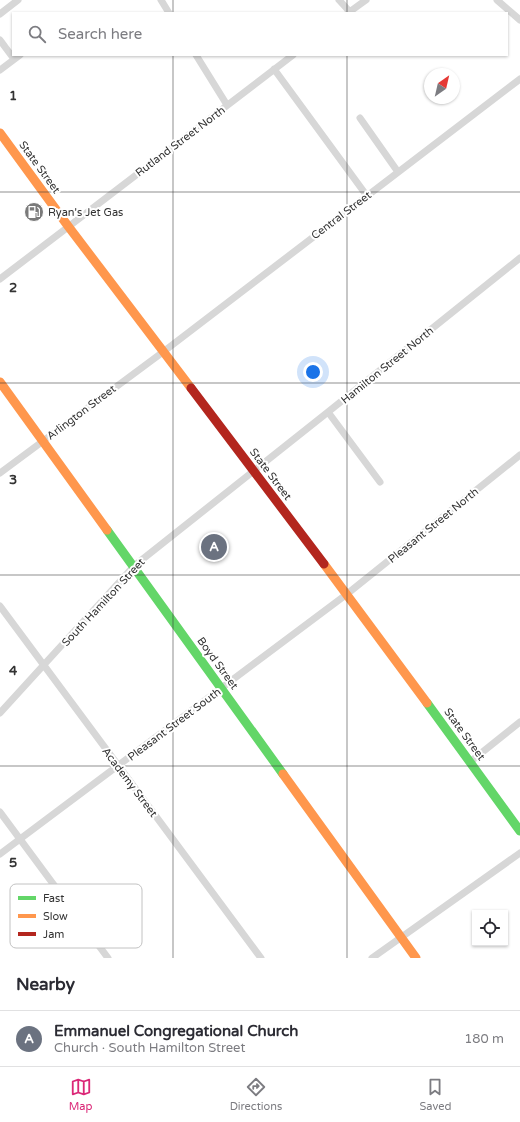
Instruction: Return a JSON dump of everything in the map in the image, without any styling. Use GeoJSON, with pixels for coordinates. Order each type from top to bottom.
{"type":"FeatureCollection","features":[{"type":"Feature","properties":{"kind":"main road","name":"State Street"},"geometry":{"type":"LineString","coordinates":[[0,133],[68,226],[347,594],[520,830]]}},
{"type":"Feature","properties":{"kind":"main road","name":"Boyd Street"},"geometry":{"type":"LineString","coordinates":[[0,382],[416,958]]}},
{"type":"Feature","properties":{"kind":"street"},"geometry":{"type":"LineString","coordinates":[[0,14],[18,0]]}},
{"type":"Feature","properties":{"kind":"street"},"geometry":{"type":"LineString","coordinates":[[161,0],[168,12]]}},
{"type":"Feature","properties":{"kind":"street"},"geometry":{"type":"LineString","coordinates":[[339,0],[348,12]]}},
{"type":"Feature","properties":{"kind":"street"},"geometry":{"type":"LineString","coordinates":[[350,12],[366,0]]}},
{"type":"Feature","properties":{"kind":"street"},"geometry":{"type":"LineString","coordinates":[[497,0],[520,20]]}},
{"type":"Feature","properties":{"kind":"street"},"geometry":{"type":"LineString","coordinates":[[0,40],[12,52]]}},
{"type":"Feature","properties":{"kind":"street"},"geometry":{"type":"LineString","coordinates":[[197,56],[227,105]]}},
{"type":"Feature","properties":{"kind":"street","name":"Rutland Street North"},"geometry":{"type":"LineString","coordinates":[[0,279],[292,56]]}},
{"type":"Feature","properties":{"kind":"street"},"geometry":{"type":"LineString","coordinates":[[0,70],[17,57]]}},
{"type":"Feature","properties":{"kind":"street"},"geometry":{"type":"LineString","coordinates":[[274,69],[367,196]]}},
{"type":"Feature","properties":{"kind":"street","name":"Central Street"},"geometry":{"type":"LineString","coordinates":[[163,352],[520,79]]}},
{"type":"Feature","properties":{"kind":"street"},"geometry":{"type":"LineString","coordinates":[[360,118],[398,172]]}},
{"type":"Feature","properties":{"kind":"street","name":"Hamilton Street North"},"geometry":{"type":"LineString","coordinates":[[253,471],[520,258]]}},
{"type":"Feature","properties":{"kind":"street","name":"Arlington Street"},"geometry":{"type":"LineString","coordinates":[[0,473],[163,352]]}},
{"type":"Feature","properties":{"kind":"street"},"geometry":{"type":"LineString","coordinates":[[328,412],[380,482]]}},
{"type":"Feature","properties":{"kind":"street","name":"Pleasant Street North"},"geometry":{"type":"LineString","coordinates":[[347,594],[520,455]]}},
{"type":"Feature","properties":{"kind":"street","name":"South Hamilton Street"},"geometry":{"type":"LineString","coordinates":[[0,714],[134,566],[253,471]]}},
{"type":"Feature","properties":{"kind":"street","name":"Pleasant Street South"},"geometry":{"type":"LineString","coordinates":[[0,854],[347,594]]}},
{"type":"Feature","properties":{"kind":"street","name":"Academy Street"},"geometry":{"type":"LineString","coordinates":[[0,606],[261,958]]}},
{"type":"Feature","properties":{"kind":"street"},"geometry":{"type":"LineString","coordinates":[[470,762],[520,722]]}},
{"type":"Feature","properties":{"kind":"street"},"geometry":{"type":"LineString","coordinates":[[0,812],[53,884]]}},
{"type":"Feature","properties":{"kind":"street"},"geometry":{"type":"LineString","coordinates":[[372,958],[520,853]]}},
{"type":"Feature","properties":{"kind":"street"},"geometry":{"type":"LineString","coordinates":[[101,948],[108,958]]}},
{"type":"Feature","properties":{"kind":"traffic: fast"},"geometry":{"type":"LineString","coordinates":[[107,530],[283,774]]}},
{"type":"Feature","properties":{"kind":"traffic: fast"},"geometry":{"type":"LineString","coordinates":[[427,703],[520,831]]}},
{"type":"Feature","properties":{"kind":"traffic: slow"},"geometry":{"type":"LineString","coordinates":[[0,133],[68,226],[191,388]]}},
{"type":"Feature","properties":{"kind":"traffic: slow"},"geometry":{"type":"LineString","coordinates":[[0,382],[107,530]]}},
{"type":"Feature","properties":{"kind":"traffic: slow"},"geometry":{"type":"LineString","coordinates":[[324,564],[427,703]]}},
{"type":"Feature","properties":{"kind":"traffic: slow"},"geometry":{"type":"LineString","coordinates":[[283,774],[416,958]]}},
{"type":"Feature","properties":{"kind":"traffic: jam"},"geometry":{"type":"LineString","coordinates":[[191,388],[324,564]]}},
{"type":"Feature","properties":{"kind":"place","name":"Ryan's Jet Gas"},"geometry":{"type":"Point","coordinates":[34,212]}},
{"type":"Feature","properties":{"kind":"place","name":"Emmanuel Congregational Church"},"geometry":{"type":"Point","coordinates":[214,547]}}]}
